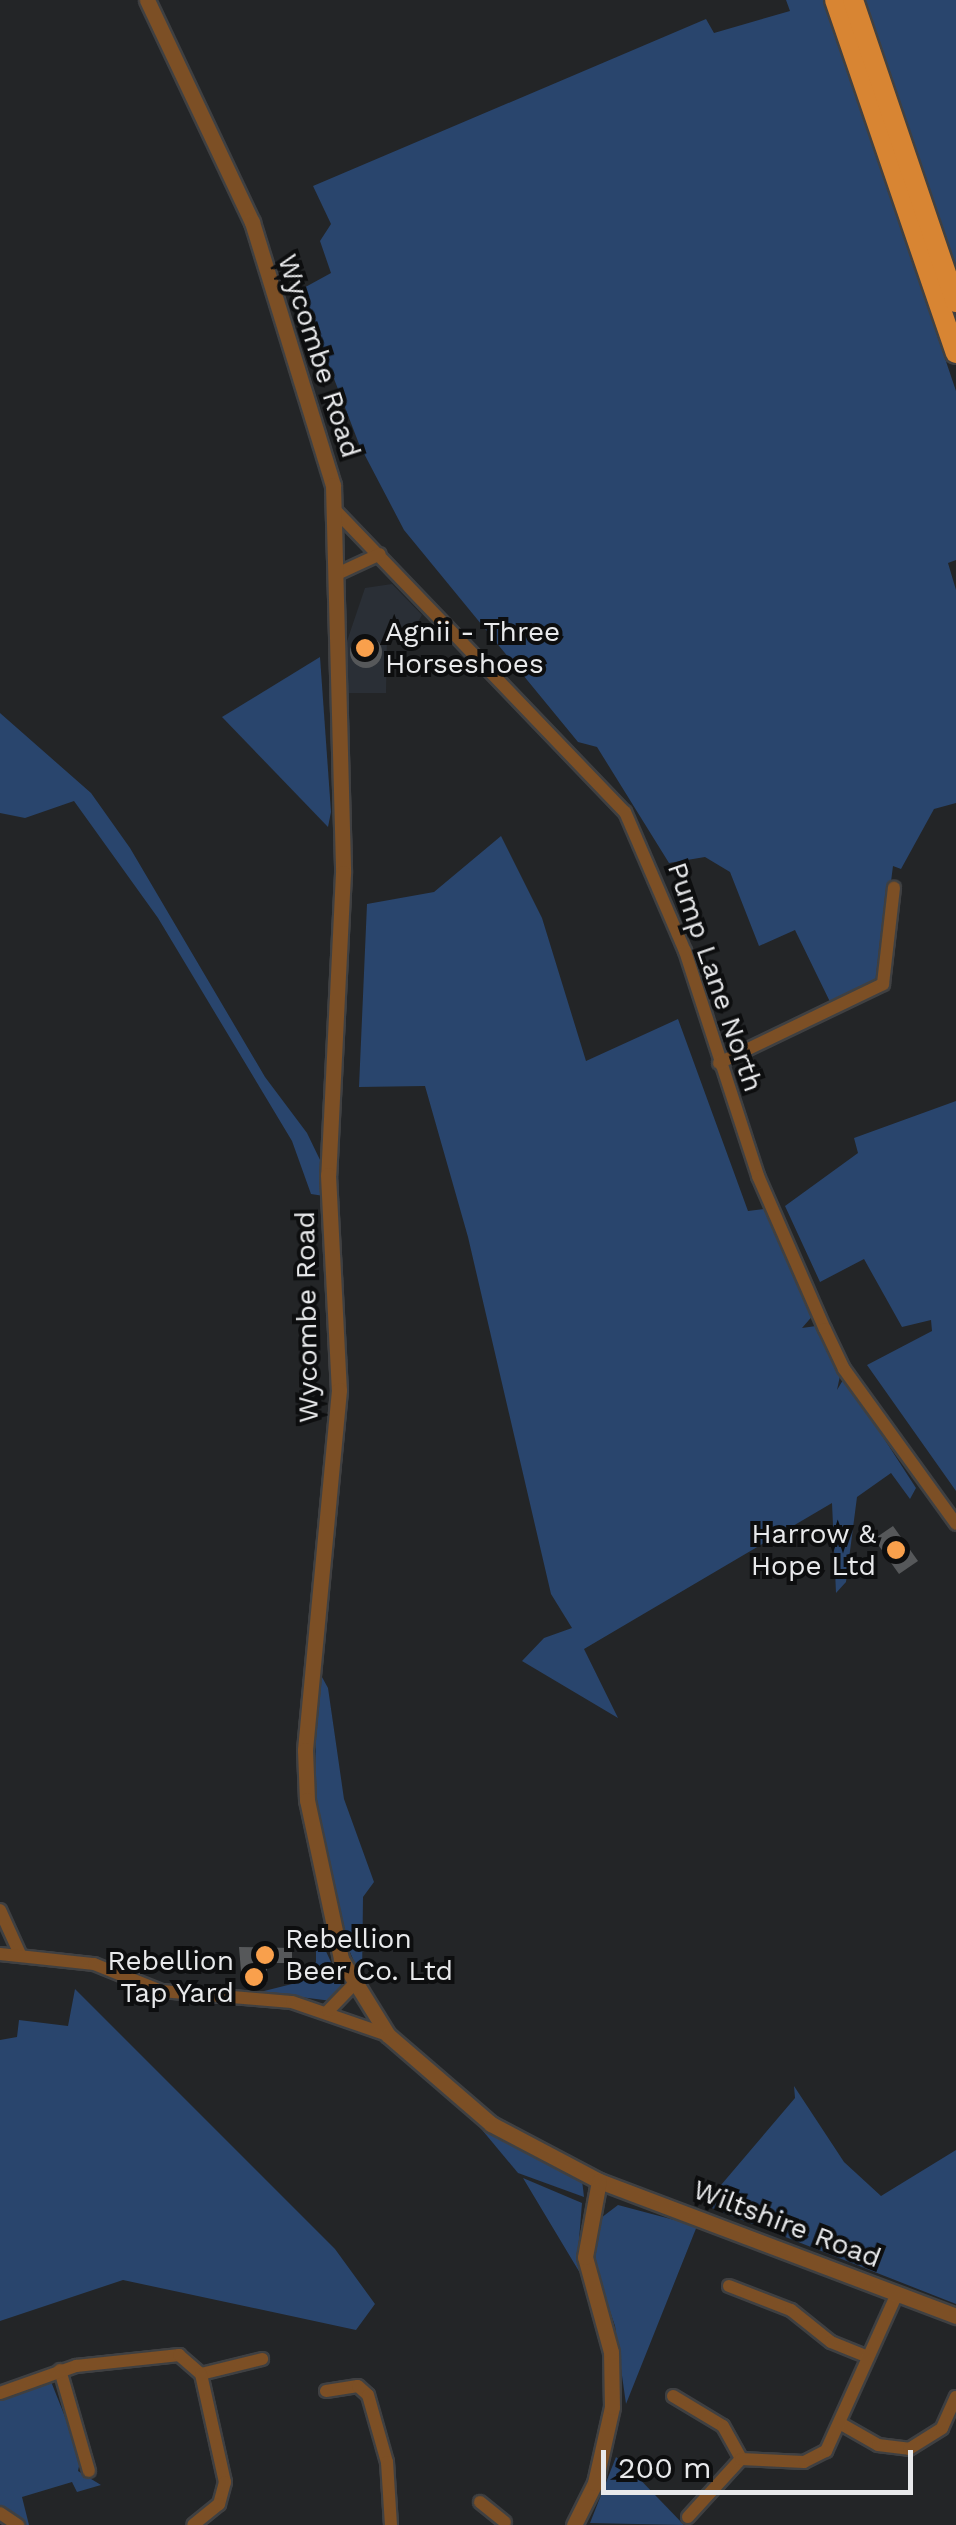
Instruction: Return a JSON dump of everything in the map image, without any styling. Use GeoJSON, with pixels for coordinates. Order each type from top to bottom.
{"type":"FeatureCollection","features":[{"type":"Feature","properties":{"kind":"highway"},"geometry":{"type":"LineString","coordinates":[[835,0],[956,353]]}},
{"type":"Feature","properties":{"kind":"highway"},"geometry":{"type":"LineString","coordinates":[[852,0],[956,302]]}},
{"type":"Feature","properties":{"kind":"street","name":"Wycombe Road"},"geometry":{"type":"LineString","coordinates":[[147,0],[252,222],[317,417],[336,510],[343,873],[328,1175],[338,1390],[305,1750],[334,1938],[353,1985],[388,2035],[492,2124],[599,2181]]}},
{"type":"Feature","properties":{"kind":"street","name":"Pump Lane North"},"geometry":{"type":"LineString","coordinates":[[336,510],[625,812],[685,951],[758,1176],[844,1369],[956,1524]]}},
{"type":"Feature","properties":{"kind":"street"},"geometry":{"type":"LineString","coordinates":[[337,574],[380,554]]}},
{"type":"Feature","properties":{"kind":"street"},"geometry":{"type":"LineString","coordinates":[[719,1063],[883,984],[894,888]]}},
{"type":"Feature","properties":{"kind":"street"},"geometry":{"type":"LineString","coordinates":[[0,1910],[20,1954]]}},
{"type":"Feature","properties":{"kind":"street"},"geometry":{"type":"LineString","coordinates":[[0,1954],[94,1964],[162,1991],[328,2011],[388,2035]]}},
{"type":"Feature","properties":{"kind":"street"},"geometry":{"type":"LineString","coordinates":[[328,2011],[353,1985]]}},
{"type":"Feature","properties":{"kind":"street"},"geometry":{"type":"LineString","coordinates":[[574,2525],[595,2484],[612,2407],[611,2352],[584,2257],[599,2181]]}},
{"type":"Feature","properties":{"kind":"street","name":"Wiltshire Road"},"geometry":{"type":"LineString","coordinates":[[599,2181],[956,2316]]}},
{"type":"Feature","properties":{"kind":"street"},"geometry":{"type":"LineString","coordinates":[[729,2286],[791,2310],[830,2342],[868,2357]]}},
{"type":"Feature","properties":{"kind":"street"},"geometry":{"type":"LineString","coordinates":[[740,2459],[804,2462],[826,2451],[843,2425],[896,2294]]}},
{"type":"Feature","properties":{"kind":"street"},"geometry":{"type":"LineString","coordinates":[[0,2393],[60,2370],[179,2355],[202,2374],[225,2482],[219,2504],[193,2525]]}},
{"type":"Feature","properties":{"kind":"street"},"geometry":{"type":"LineString","coordinates":[[202,2374],[262,2359]]}},
{"type":"Feature","properties":{"kind":"street"},"geometry":{"type":"LineString","coordinates":[[60,2370],[86,2466]]}},
{"type":"Feature","properties":{"kind":"street"},"geometry":{"type":"LineString","coordinates":[[326,2391],[341,2382],[358,2386],[368,2395],[387,2462],[391,2525]]}},
{"type":"Feature","properties":{"kind":"street"},"geometry":{"type":"LineString","coordinates":[[672,2396],[723,2426],[740,2459]]}},
{"type":"Feature","properties":{"kind":"street"},"geometry":{"type":"LineString","coordinates":[[843,2425],[878,2445],[908,2448],[942,2428],[956,2397]]}},
{"type":"Feature","properties":{"kind":"street"},"geometry":{"type":"LineString","coordinates":[[688,2517],[740,2459]]}},
{"type":"Feature","properties":{"kind":"street"},"geometry":{"type":"LineString","coordinates":[[480,2502],[486,2520],[505,2522]]}},
{"type":"Feature","properties":{"kind":"street"},"geometry":{"type":"LineString","coordinates":[[0,2513],[18,2525]]}},
{"type":"Feature","properties":{"kind":"shaded area"},"geometry":{"type":"Polygon","coordinates":[[[786,0],[824,0],[956,391],[956,560],[948,563],[956,590],[956,803],[934,809],[901,869],[893,866],[878,983],[833,1008],[795,930],[759,946],[730,872],[705,857],[669,863],[597,747],[578,742],[404,530],[359,444],[300,290],[331,273],[320,241],[331,224],[313,186],[706,19],[714,33],[790,11],[786,0]]]}},
{"type":"Feature","properties":{"kind":"shaded area"},"geometry":{"type":"Polygon","coordinates":[[[859,0],[956,0],[956,276],[859,0]]]}},
{"type":"Feature","properties":{"kind":"shaded area"},"geometry":{"type":"Polygon","coordinates":[[[392,584],[422,615],[413,630],[387,635],[386,693],[344,693],[344,650],[365,588],[392,584]]]}},
{"type":"Feature","properties":{"kind":"shaded area"},"geometry":{"type":"Polygon","coordinates":[[[320,657],[331,812],[328,827],[222,717],[320,657]]]}},
{"type":"Feature","properties":{"kind":"shaded area"},"geometry":{"type":"Polygon","coordinates":[[[0,713],[91,793],[130,848],[265,1077],[307,1133],[322,1164],[324,1196],[311,1194],[292,1141],[158,918],[74,801],[25,818],[0,813],[0,713]]]}},
{"type":"Feature","properties":{"kind":"shaded area"},"geometry":{"type":"Polygon","coordinates":[[[501,836],[542,918],[586,1061],[678,1019],[748,1211],[764,1209],[815,1313],[802,1328],[816,1326],[840,1376],[837,1390],[843,1380],[850,1386],[916,1488],[910,1499],[891,1473],[857,1497],[846,1582],[836,1593],[832,1503],[584,1649],[618,1718],[522,1661],[544,1638],[572,1628],[551,1594],[468,1237],[425,1086],[359,1087],[367,904],[434,892],[501,836]]]}},
{"type":"Feature","properties":{"kind":"shaded area"},"geometry":{"type":"Polygon","coordinates":[[[956,1101],[956,1491],[867,1365],[932,1331],[931,1320],[902,1327],[864,1259],[820,1282],[785,1206],[858,1153],[854,1138],[956,1101]]]}},
{"type":"Feature","properties":{"kind":"shaded area"},"geometry":{"type":"Polygon","coordinates":[[[317,1668],[328,1688],[344,1799],[374,1882],[363,1897],[362,1980],[337,1922],[315,1788],[317,1668]]]}},
{"type":"Feature","properties":{"kind":"shaded area"},"geometry":{"type":"Polygon","coordinates":[[[324,1947],[343,1988],[332,2001],[260,1992],[300,1982],[316,1962],[316,1948],[324,1947]]]}},
{"type":"Feature","properties":{"kind":"shaded area"},"geometry":{"type":"Polygon","coordinates":[[[75,1989],[335,2249],[375,2304],[356,2330],[123,2280],[0,2321],[0,2040],[17,2037],[19,2020],[68,2026],[75,1989]]]}},
{"type":"Feature","properties":{"kind":"shaded area"},"geometry":{"type":"Polygon","coordinates":[[[794,2086],[844,2162],[881,2196],[956,2150],[956,2304],[704,2205],[795,2098],[794,2086]]]}},
{"type":"Feature","properties":{"kind":"shaded area"},"geometry":{"type":"Polygon","coordinates":[[[468,2113],[582,2180],[584,2197],[518,2173],[468,2113]]]}},
{"type":"Feature","properties":{"kind":"shaded area"},"geometry":{"type":"Polygon","coordinates":[[[523,2178],[582,2203],[578,2252],[586,2283],[523,2178]]]}},
{"type":"Feature","properties":{"kind":"shaded area"},"geometry":{"type":"Polygon","coordinates":[[[618,2205],[697,2226],[626,2404],[615,2326],[592,2258],[593,2224],[618,2205]]]}},
{"type":"Feature","properties":{"kind":"shaded area"},"geometry":{"type":"Polygon","coordinates":[[[50,2379],[81,2457],[78,2471],[101,2485],[77,2492],[72,2482],[22,2497],[29,2525],[23,2525],[0,2506],[0,2400],[50,2379]]]}},
{"type":"Feature","properties":{"kind":"shaded area"},"geometry":{"type":"Polygon","coordinates":[[[616,2457],[629,2468],[684,2525],[590,2523],[616,2457]]]}},
{"type":"Feature","properties":{"kind":"building","name":"Agnii - Three Horseshoes"},"geometry":{"type":"Polygon","coordinates":[[[366,636],[378,640],[382,652],[378,664],[366,668],[354,664],[350,652],[354,640],[366,636]]]}},
{"type":"Feature","properties":{"kind":"building","name":"Harrow & Hope Ltd"},"geometry":{"type":"Polygon","coordinates":[[[893,1526],[918,1561],[899,1574],[874,1539],[893,1526]]]}},
{"type":"Feature","properties":{"kind":"building","name":"Rebellion Beer Co. Ltd"},"geometry":{"type":"Polygon","coordinates":[[[239,1947],[292,1948],[292,1963],[267,1963],[267,1983],[242,1983],[239,1947]]]}},
{"type":"Feature","properties":{"kind":"place","name":"Agnii - Three Horseshoes"},"geometry":{"type":"Point","coordinates":[365,648]}},
{"type":"Feature","properties":{"kind":"place","name":"Harrow & Hope Ltd"},"geometry":{"type":"Point","coordinates":[896,1550]}},
{"type":"Feature","properties":{"kind":"place","name":"Rebellion Beer Co. Ltd"},"geometry":{"type":"Point","coordinates":[265,1955]}},
{"type":"Feature","properties":{"kind":"place","name":"Rebellion Tap Yard"},"geometry":{"type":"Point","coordinates":[254,1977]}}]}
